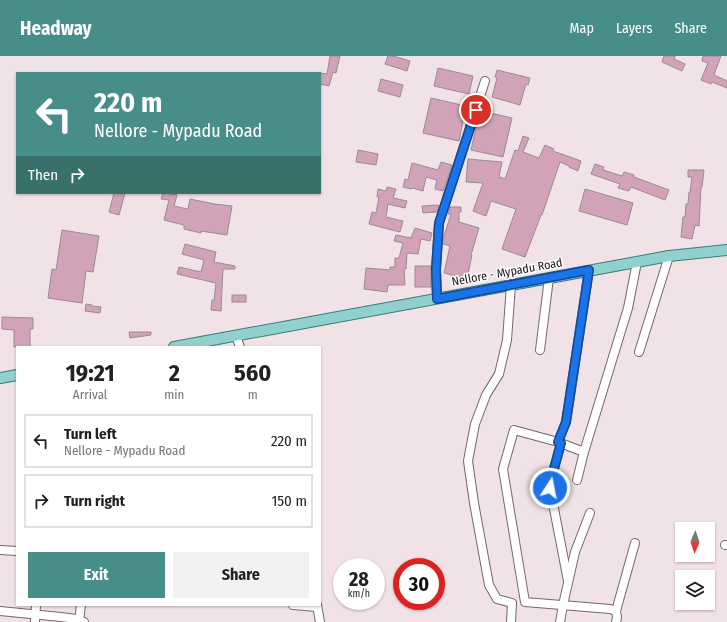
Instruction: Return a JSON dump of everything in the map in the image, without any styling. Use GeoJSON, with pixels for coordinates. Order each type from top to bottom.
{"type":"FeatureCollection","features":[{"type":"Feature","properties":{"kind":"main road","name":"Nellore - Mypadu Road"},"geometry":{"type":"LineString","coordinates":[[180,346],[668,256],[727,250]]}},
{"type":"Feature","properties":{"kind":"main road"},"geometry":{"type":"LineString","coordinates":[[0,378],[16,375]]}},
{"type":"Feature","properties":{"kind":"street"},"geometry":{"type":"LineString","coordinates":[[437,299],[436,269],[439,223],[485,81]]}},
{"type":"Feature","properties":{"kind":"street"},"geometry":{"type":"LineString","coordinates":[[639,352],[668,256]]}},
{"type":"Feature","properties":{"kind":"street"},"geometry":{"type":"LineString","coordinates":[[577,480],[584,452],[628,308],[637,262]]}},
{"type":"Feature","properties":{"kind":"street"},"geometry":{"type":"LineString","coordinates":[[568,580],[550,488],[566,422],[589,270]]}},
{"type":"Feature","properties":{"kind":"street"},"geometry":{"type":"LineString","coordinates":[[540,350],[549,278]]}},
{"type":"Feature","properties":{"kind":"street"},"geometry":{"type":"LineString","coordinates":[[511,285],[507,340],[499,374],[486,395],[475,424],[468,461],[474,503],[490,585],[497,598],[512,602],[511,622]]}},
{"type":"Feature","properties":{"kind":"street"},"geometry":{"type":"LineString","coordinates":[[236,336],[240,346]]}},
{"type":"Feature","properties":{"kind":"street"},"geometry":{"type":"LineString","coordinates":[[584,452],[560,443],[514,430],[503,469],[525,602],[610,609],[616,611]]}},
{"type":"Feature","properties":{"kind":"street"},"geometry":{"type":"LineString","coordinates":[[560,622],[575,552],[590,513]]}},
{"type":"Feature","properties":{"kind":"street"},"geometry":{"type":"LineString","coordinates":[[616,622],[616,611],[635,543]]}},
{"type":"Feature","properties":{"kind":"street"},"geometry":{"type":"LineString","coordinates":[[0,550],[16,551]]}},
{"type":"Feature","properties":{"kind":"street"},"geometry":{"type":"LineString","coordinates":[[35,618],[36,606]]}},
{"type":"Feature","properties":{"kind":"street"},"geometry":{"type":"LineString","coordinates":[[0,612],[35,618],[61,616],[81,622],[81,606]]}},
{"type":"Feature","properties":{"kind":"street"},"geometry":{"type":"LineString","coordinates":[[317,606],[320,622]]}},
{"type":"Feature","properties":{"kind":"building"},"geometry":{"type":"Polygon","coordinates":[[[330,56],[340,56],[336,73],[333,72],[329,86],[321,84],[321,73],[327,74],[330,56]]]}},
{"type":"Feature","properties":{"kind":"building"},"geometry":{"type":"Polygon","coordinates":[[[388,56],[410,61],[407,71],[385,64],[388,56]]]}},
{"type":"Feature","properties":{"kind":"building"},"geometry":{"type":"Polygon","coordinates":[[[664,56],[675,56],[674,59],[685,64],[682,71],[662,62],[664,56]]]}},
{"type":"Feature","properties":{"kind":"building"},"geometry":{"type":"Polygon","coordinates":[[[703,56],[721,56],[714,75],[727,81],[727,88],[712,82],[711,84],[701,80],[708,63],[702,61],[703,56]]]}},
{"type":"Feature","properties":{"kind":"building"},"geometry":{"type":"Polygon","coordinates":[[[438,68],[473,76],[469,94],[434,86],[438,68]]]}},
{"type":"Feature","properties":{"kind":"building"},"geometry":{"type":"Polygon","coordinates":[[[497,70],[530,78],[528,85],[526,84],[520,105],[492,97],[497,78],[495,77],[497,70]]]}},
{"type":"Feature","properties":{"kind":"building"},"geometry":{"type":"Polygon","coordinates":[[[381,79],[403,85],[400,97],[378,91],[381,79]]]}},
{"type":"Feature","properties":{"kind":"building"},"geometry":{"type":"Polygon","coordinates":[[[431,98],[466,106],[459,141],[423,133],[431,98]]]}},
{"type":"Feature","properties":{"kind":"building"},"geometry":{"type":"Polygon","coordinates":[[[481,111],[512,118],[503,157],[471,150],[481,111]]]}},
{"type":"Feature","properties":{"kind":"building"},"geometry":{"type":"Polygon","coordinates":[[[523,136],[529,138],[523,152],[539,158],[545,145],[554,149],[553,151],[581,161],[578,171],[560,162],[542,215],[525,257],[502,249],[516,209],[491,201],[486,216],[473,211],[483,183],[466,182],[468,159],[502,162],[499,177],[505,179],[515,150],[518,151],[523,136]]]}},
{"type":"Feature","properties":{"kind":"building"},"geometry":{"type":"Polygon","coordinates":[[[358,150],[378,154],[376,165],[356,162],[358,150]]]}},
{"type":"Feature","properties":{"kind":"building"},"geometry":{"type":"Polygon","coordinates":[[[441,162],[452,165],[443,191],[435,189],[437,180],[426,177],[423,191],[403,187],[405,179],[408,180],[412,163],[438,170],[441,162]]]}},
{"type":"Feature","properties":{"kind":"building"},"geometry":{"type":"Polygon","coordinates":[[[595,164],[604,167],[603,170],[622,176],[624,172],[634,175],[634,177],[669,190],[665,200],[631,187],[629,191],[618,188],[620,184],[591,174],[595,164]]]}},
{"type":"Feature","properties":{"kind":"building"},"geometry":{"type":"Polygon","coordinates":[[[688,170],[704,170],[701,187],[699,226],[695,225],[692,239],[681,237],[683,217],[685,217],[686,204],[688,204],[692,177],[688,177],[688,170]]]}},
{"type":"Feature","properties":{"kind":"building"},"geometry":{"type":"Polygon","coordinates":[[[387,187],[396,189],[393,198],[407,201],[405,208],[388,204],[386,217],[403,221],[400,232],[369,224],[372,212],[376,213],[379,197],[377,197],[378,189],[386,191],[387,187]]]}},
{"type":"Feature","properties":{"kind":"building"},"geometry":{"type":"Polygon","coordinates":[[[585,189],[633,203],[627,225],[579,211],[585,189]]]}},
{"type":"Feature","properties":{"kind":"building"},"geometry":{"type":"Polygon","coordinates":[[[114,194],[125,194],[119,215],[109,212],[114,194]]]}},
{"type":"Feature","properties":{"kind":"building"},"geometry":{"type":"Polygon","coordinates":[[[163,194],[177,195],[174,206],[188,209],[190,199],[232,206],[227,235],[201,231],[201,233],[184,229],[184,225],[164,220],[169,200],[161,199],[163,194]]]}},
{"type":"Feature","properties":{"kind":"building"},"geometry":{"type":"Polygon","coordinates":[[[438,205],[439,207],[437,212],[423,213],[422,206],[438,205]]]}},
{"type":"Feature","properties":{"kind":"building"},"geometry":{"type":"Polygon","coordinates":[[[450,207],[461,207],[461,212],[459,212],[459,222],[479,228],[471,255],[467,279],[444,273],[450,246],[443,244],[443,239],[451,214],[448,214],[450,207]]]}},
{"type":"Feature","properties":{"kind":"building"},"geometry":{"type":"Polygon","coordinates":[[[415,228],[432,233],[430,241],[421,239],[418,254],[407,253],[406,269],[404,269],[405,285],[388,285],[387,292],[364,289],[366,268],[390,270],[390,267],[395,267],[395,258],[399,258],[403,243],[394,241],[396,235],[411,238],[415,228]]]}},
{"type":"Feature","properties":{"kind":"building"},"geometry":{"type":"Polygon","coordinates":[[[62,230],[99,236],[93,272],[86,271],[82,303],[48,298],[52,269],[56,270],[62,230]]]}},
{"type":"Feature","properties":{"kind":"building"},"geometry":{"type":"Polygon","coordinates":[[[185,244],[216,252],[214,262],[235,266],[235,269],[223,269],[221,311],[211,310],[216,283],[177,274],[179,267],[201,272],[204,260],[182,254],[185,244]]]}},
{"type":"Feature","properties":{"kind":"building"},"geometry":{"type":"Polygon","coordinates":[[[415,266],[431,266],[431,287],[415,287],[415,266]]]}},
{"type":"Feature","properties":{"kind":"building"},"geometry":{"type":"Polygon","coordinates":[[[232,295],[246,295],[246,302],[232,302],[232,295]]]}},
{"type":"Feature","properties":{"kind":"building"},"geometry":{"type":"Polygon","coordinates":[[[86,304],[101,307],[100,313],[85,311],[86,304]]]}},
{"type":"Feature","properties":{"kind":"building"},"geometry":{"type":"Polygon","coordinates":[[[2,317],[33,318],[33,329],[30,329],[30,346],[14,347],[14,330],[2,329],[2,317]]]}},
{"type":"Feature","properties":{"kind":"building"},"geometry":{"type":"Polygon","coordinates":[[[129,332],[151,332],[151,335],[130,338],[129,332]]]}},
{"type":"Feature","properties":{"kind":"route"},"geometry":{"type":"LineString","coordinates":[[476,110],[439,223],[436,269],[437,299],[589,270],[566,422],[558,442],[561,443],[550,488]]}}]}
